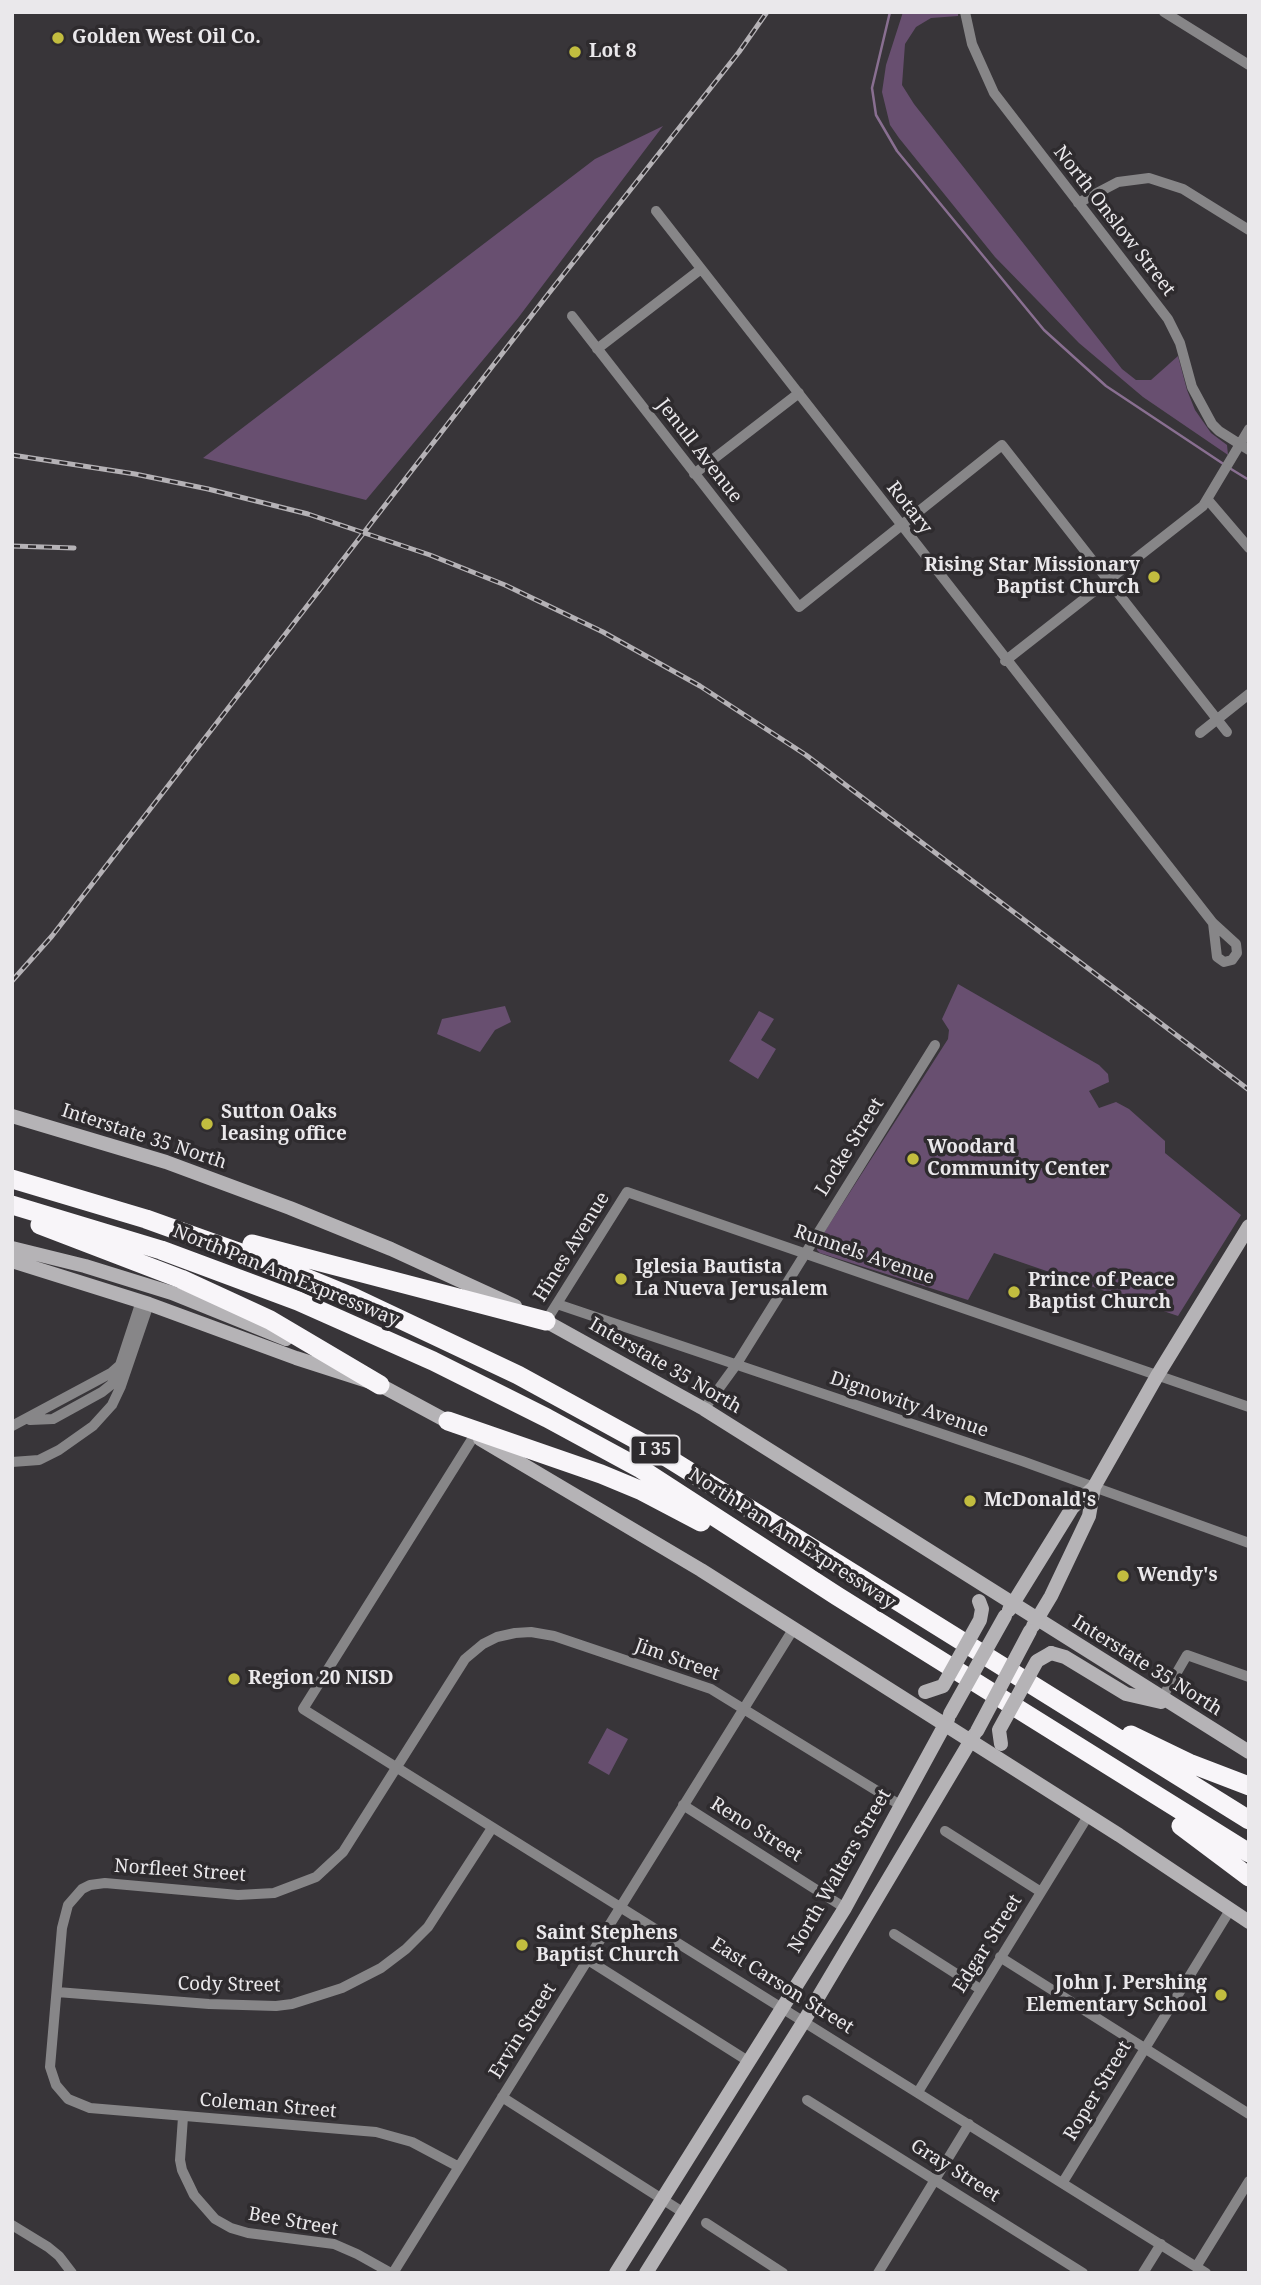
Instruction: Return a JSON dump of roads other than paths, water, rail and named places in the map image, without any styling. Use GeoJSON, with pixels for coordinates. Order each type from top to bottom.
{"type":"FeatureCollection","features":[{"type":"Feature","properties":{"kind":"highway"},"geometry":{"type":"LineString","coordinates":[[12,1177],[67,1185],[275,1251],[546,1321]]}},
{"type":"Feature","properties":{"kind":"highway","name":"North Pan Am Expressway"},"geometry":{"type":"LineString","coordinates":[[12,1177],[226,1246],[355,1298],[486,1358],[655,1450],[1249,1820]]}},
{"type":"Feature","properties":{"kind":"highway","name":"North Pan Am Expressway"},"geometry":{"type":"LineString","coordinates":[[12,1205],[220,1271],[309,1306],[433,1361],[527,1407],[641,1469],[837,1596],[1249,1853]]}},
{"type":"Feature","properties":{"kind":"highway"},"geometry":{"type":"LineString","coordinates":[[12,1215],[212,1293],[270,1320],[380,1385]]}},
{"type":"Feature","properties":{"kind":"highway"},"geometry":{"type":"LineString","coordinates":[[447,1421],[601,1474],[642,1492],[837,1596]]}},
{"type":"Feature","properties":{"kind":"highway"},"geometry":{"type":"LineString","coordinates":[[1035,1687],[1189,1763],[1249,1786]]}},
{"type":"Feature","properties":{"kind":"highway"},"geometry":{"type":"LineString","coordinates":[[1019,1708],[1249,1877]]}},
{"type":"Feature","properties":{"kind":"main road","name":"Interstate 35 North"},"geometry":{"type":"LineString","coordinates":[[12,1116],[166,1162],[290,1208],[391,1249],[546,1321],[704,1409],[961,1572],[1009,1610],[1167,1701],[1249,1752]]}},
{"type":"Feature","properties":{"kind":"main road","name":"North Walters Street"},"geometry":{"type":"LineString","coordinates":[[616,2273],[845,1908],[1009,1610],[1072,1508],[1094,1487],[1157,1376],[1249,1226]]}},
{"type":"Feature","properties":{"kind":"main road"},"geometry":{"type":"LineString","coordinates":[[12,1248],[85,1266],[172,1293],[264,1328],[447,1421],[685,1559],[882,1684],[947,1719],[1041,1786],[1249,1922]]}},
{"type":"Feature","properties":{"kind":"main road"},"geometry":{"type":"LineString","coordinates":[[12,1261],[145,1302],[296,1358],[380,1385]]}},
{"type":"Feature","properties":{"kind":"main road","name":"North Walters Street"},"geometry":{"type":"LineString","coordinates":[[646,2273],[804,2021],[974,1736],[1089,1516],[1094,1487]]}},
{"type":"Feature","properties":{"kind":"main road"},"geometry":{"type":"LineString","coordinates":[[882,1684],[925,1692],[943,1686],[979,1620],[982,1609],[961,1572]]}},
{"type":"Feature","properties":{"kind":"main road"},"geometry":{"type":"LineString","coordinates":[[1041,1786],[1001,1744],[999,1730],[1037,1661],[1051,1653],[1065,1657],[1126,1694],[1167,1701]]}},
{"type":"Feature","properties":{"kind":"street","name":"North Onslow Street"},"geometry":{"type":"LineString","coordinates":[[965,12],[972,44],[994,93],[1168,319],[1180,343],[1192,387],[1206,414],[1219,431],[1244,448]]}},
{"type":"Feature","properties":{"kind":"street"},"geometry":{"type":"LineString","coordinates":[[1164,12],[1249,65]]}},
{"type":"Feature","properties":{"kind":"street"},"geometry":{"type":"LineString","coordinates":[[1079,204],[1118,182],[1149,178],[1183,189],[1249,230]]}},
{"type":"Feature","properties":{"kind":"street","name":"Rotary"},"geometry":{"type":"LineString","coordinates":[[656,211],[1005,661],[1213,923]]}},
{"type":"Feature","properties":{"kind":"street"},"geometry":{"type":"LineString","coordinates":[[597,349],[701,269]]}},
{"type":"Feature","properties":{"kind":"street","name":"Jenull Avenue"},"geometry":{"type":"LineString","coordinates":[[572,316],[799,607],[900,525]]}},
{"type":"Feature","properties":{"kind":"street"},"geometry":{"type":"LineString","coordinates":[[694,474],[799,393]]}},
{"type":"Feature","properties":{"kind":"street"},"geometry":{"type":"LineString","coordinates":[[1005,661],[1208,500],[1233,457],[1244,448],[1249,429]]}},
{"type":"Feature","properties":{"kind":"street"},"geometry":{"type":"LineString","coordinates":[[900,525],[1002,445],[1227,732]]}},
{"type":"Feature","properties":{"kind":"street"},"geometry":{"type":"LineString","coordinates":[[1208,500],[1249,548]]}},
{"type":"Feature","properties":{"kind":"street"},"geometry":{"type":"LineString","coordinates":[[1200,733],[1249,694]]}},
{"type":"Feature","properties":{"kind":"street","name":"Locke Street"},"geometry":{"type":"LineString","coordinates":[[704,1409],[736,1365],[935,1045]]}},
{"type":"Feature","properties":{"kind":"street","name":"Runnels Avenue"},"geometry":{"type":"LineString","coordinates":[[627,1192],[1249,1407]]}},
{"type":"Feature","properties":{"kind":"street","name":"Hines Avenue"},"geometry":{"type":"LineString","coordinates":[[546,1321],[627,1192]]}},
{"type":"Feature","properties":{"kind":"street"},"geometry":{"type":"LineString","coordinates":[[12,1426],[23,1420],[53,1419],[112,1384],[145,1302]]}},
{"type":"Feature","properties":{"kind":"street"},"geometry":{"type":"LineString","coordinates":[[12,1462],[39,1460],[59,1450],[93,1426],[112,1405],[121,1386],[145,1302]]}},
{"type":"Feature","properties":{"kind":"street","name":"Dignowity Avenue"},"geometry":{"type":"LineString","coordinates":[[557,1304],[1094,1487],[1248,1543]]}},
{"type":"Feature","properties":{"kind":"street","name":"East Carson Street"},"geometry":{"type":"LineString","coordinates":[[474,1436],[303,1709],[1201,2270]]}},
{"type":"Feature","properties":{"kind":"street","name":"Ervin Street"},"geometry":{"type":"LineString","coordinates":[[392,2273],[794,1629]]}},
{"type":"Feature","properties":{"kind":"street","name":"Jim Street"},"geometry":{"type":"LineString","coordinates":[[465,1659],[483,1644],[498,1637],[531,1632],[554,1636],[690,1681],[711,1689],[900,1805]]}},
{"type":"Feature","properties":{"kind":"street"},"geometry":{"type":"LineString","coordinates":[[1167,1701],[1187,1655],[1249,1677]]}},
{"type":"Feature","properties":{"kind":"street","name":"Norfleet Street"},"geometry":{"type":"LineString","coordinates":[[68,2099],[56,2085],[50,2067],[64,1914],[82,1889],[90,1885],[114,1884],[237,1895],[274,1893],[316,1877],[335,1862],[465,1659]]}},
{"type":"Feature","properties":{"kind":"street","name":"Reno Street"},"geometry":{"type":"LineString","coordinates":[[683,1805],[845,1908]]}},
{"type":"Feature","properties":{"kind":"street","name":"Edgar Street"},"geometry":{"type":"LineString","coordinates":[[918,2092],[1088,1816]]}},
{"type":"Feature","properties":{"kind":"street","name":"Cody Street"},"geometry":{"type":"LineString","coordinates":[[57,1992],[209,2004],[276,2006],[292,2004],[342,1988],[381,1969],[428,1927],[492,1828]]}},
{"type":"Feature","properties":{"kind":"street"},"geometry":{"type":"LineString","coordinates":[[945,1830],[1041,1892]]}},
{"type":"Feature","properties":{"kind":"street","name":"Roper Street"},"geometry":{"type":"LineString","coordinates":[[1063,2182],[1230,1910]]}},
{"type":"Feature","properties":{"kind":"street"},"geometry":{"type":"LineString","coordinates":[[894,1934],[980,1989]]}},
{"type":"Feature","properties":{"kind":"street"},"geometry":{"type":"LineString","coordinates":[[1000,1957],[1249,2114]]}},
{"type":"Feature","properties":{"kind":"street"},"geometry":{"type":"LineString","coordinates":[[588,1960],[748,2061]]}},
{"type":"Feature","properties":{"kind":"street"},"geometry":{"type":"LineString","coordinates":[[502,2097],[684,2213]]}},
{"type":"Feature","properties":{"kind":"street","name":"Coleman Street"},"geometry":{"type":"LineString","coordinates":[[68,2099],[90,2108],[394,2135],[412,2141],[459,2167]]}},
{"type":"Feature","properties":{"kind":"street","name":"Gray Street"},"geometry":{"type":"LineString","coordinates":[[807,2100],[1083,2273]]}},
{"type":"Feature","properties":{"kind":"street","name":"Bee Street"},"geometry":{"type":"LineString","coordinates":[[183,2117],[180,2160],[183,2170],[194,2195],[215,2219],[248,2233],[334,2244],[392,2273]]}},
{"type":"Feature","properties":{"kind":"street"},"geometry":{"type":"LineString","coordinates":[[878,2273],[969,2124]]}},
{"type":"Feature","properties":{"kind":"street"},"geometry":{"type":"LineString","coordinates":[[1201,2270],[1249,2181]]}},
{"type":"Feature","properties":{"kind":"street"},"geometry":{"type":"LineString","coordinates":[[706,2223],[783,2273]]}},
{"type":"Feature","properties":{"kind":"street"},"geometry":{"type":"LineString","coordinates":[[12,2225],[48,2247],[72,2273]]}},
{"type":"Feature","properties":{"kind":"street"},"geometry":{"type":"LineString","coordinates":[[1143,2273],[1161,2244]]}},
{"type":"Feature","properties":{"kind":"waterway"},"geometry":{"type":"LineString","coordinates":[[890,12],[872,88],[876,115],[897,151],[1044,330],[1106,386],[1225,465]]}},
{"type":"Feature","properties":{"kind":"waterway"},"geometry":{"type":"LineString","coordinates":[[1231,469],[1249,480]]}},
{"type":"Feature","properties":{"kind":"railway"},"geometry":{"type":"LineString","coordinates":[[12,981],[52,936],[549,293],[739,52],[767,12]]}},
{"type":"Feature","properties":{"kind":"railway"},"geometry":{"type":"LineString","coordinates":[[12,455],[135,474],[308,514],[430,555],[505,585],[603,632],[700,686],[806,755],[1249,1090]]}},
{"type":"Feature","properties":{"kind":"railway"},"geometry":{"type":"LineString","coordinates":[[12,546],[74,548]]}},
{"type":"Feature","properties":{"kind":"place","name":"Golden West Oil Co."},"geometry":{"type":"Point","coordinates":[58,38]}},
{"type":"Feature","properties":{"kind":"place","name":"Lot 8"},"geometry":{"type":"Point","coordinates":[575,52]}},
{"type":"Feature","properties":{"kind":"place","name":"Rising Star Missionary Baptist Church"},"geometry":{"type":"Point","coordinates":[1154,577]}},
{"type":"Feature","properties":{"kind":"place","name":"Sutton Oaks leasing office"},"geometry":{"type":"Point","coordinates":[207,1124]}},
{"type":"Feature","properties":{"kind":"place","name":"Woodard Community Center"},"geometry":{"type":"Point","coordinates":[913,1159]}},
{"type":"Feature","properties":{"kind":"place","name":"Iglesia Bautista La Nueva Jerusalem"},"geometry":{"type":"Point","coordinates":[621,1279]}},
{"type":"Feature","properties":{"kind":"place","name":"Prince of Peace Baptist Church"},"geometry":{"type":"Point","coordinates":[1014,1292]}},
{"type":"Feature","properties":{"kind":"place","name":"McDonald's"},"geometry":{"type":"Point","coordinates":[970,1501]}},
{"type":"Feature","properties":{"kind":"place","name":"Wendy's"},"geometry":{"type":"Point","coordinates":[1123,1576]}},
{"type":"Feature","properties":{"kind":"place","name":"Region 20 NISD"},"geometry":{"type":"Point","coordinates":[234,1679]}},
{"type":"Feature","properties":{"kind":"place","name":"Saint Stephens Baptist Church"},"geometry":{"type":"Point","coordinates":[522,1945]}},
{"type":"Feature","properties":{"kind":"place","name":"John J. Pershing Elementary School"},"geometry":{"type":"Point","coordinates":[1221,1995]}}]}
